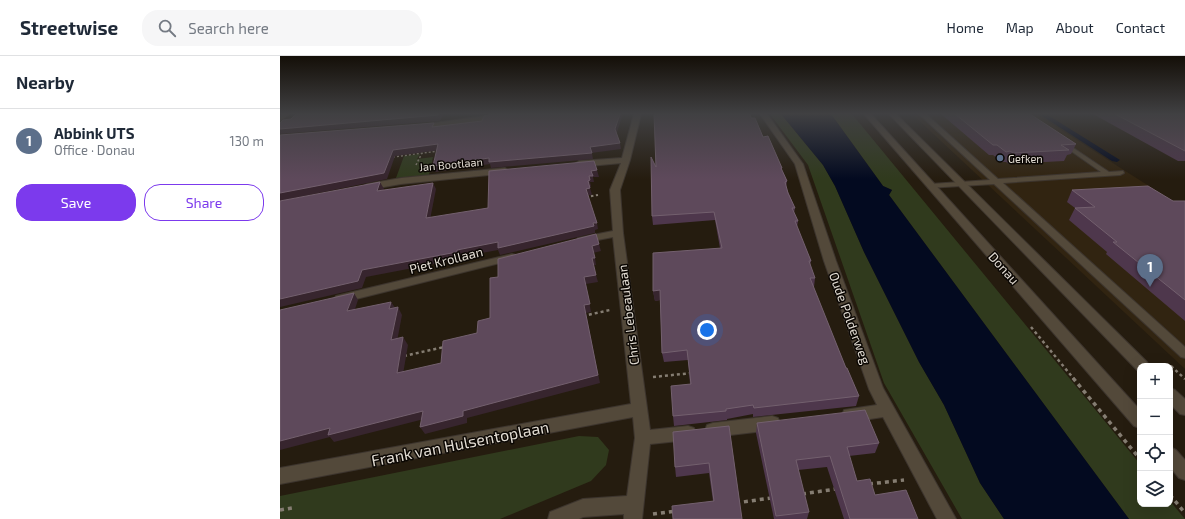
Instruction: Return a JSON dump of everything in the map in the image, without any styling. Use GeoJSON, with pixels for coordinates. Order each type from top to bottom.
{"type":"FeatureCollection","features":[{"type":"Feature","properties":{"kind":"street","name":"Chris Lebeaulaan"},"geometry":{"type":"LineString","coordinates":[[632,136],[626,160],[615,190],[618,233],[643,438],[634,513]]}},
{"type":"Feature","properties":{"kind":"street","name":"Oude Polderweg"},"geometry":{"type":"LineString","coordinates":[[778,136],[798,164],[830,261],[876,389],[947,519]]}},
{"type":"Feature","properties":{"kind":"street","name":"Donau"},"geometry":{"type":"LineString","coordinates":[[886,136],[1137,418]]}},
{"type":"Feature","properties":{"kind":"street"},"geometry":{"type":"LineString","coordinates":[[914,136],[1139,363]]}},
{"type":"Feature","properties":{"kind":"street"},"geometry":{"type":"LineString","coordinates":[[567,165],[626,160]]}},
{"type":"Feature","properties":{"kind":"street","name":"Jan Bootlaan"},"geometry":{"type":"LineString","coordinates":[[356,189],[401,181],[514,170]]}},
{"type":"Feature","properties":{"kind":"street"},"geometry":{"type":"LineString","coordinates":[[574,242],[618,233]]}},
{"type":"Feature","properties":{"kind":"street","name":"Piet Krollaan"},"geometry":{"type":"LineString","coordinates":[[327,302],[520,255]]}},
{"type":"Feature","properties":{"kind":"street"},"geometry":{"type":"LineString","coordinates":[[1173,397],[1185,409]]}},
{"type":"Feature","properties":{"kind":"street","name":"Frank van Hulsentoplaan"},"geometry":{"type":"LineString","coordinates":[[280,476],[640,409]]}},
{"type":"Feature","properties":{"kind":"street"},"geometry":{"type":"LineString","coordinates":[[835,416],[888,410]]}},
{"type":"Feature","properties":{"kind":"street"},"geometry":{"type":"LineString","coordinates":[[643,438],[788,422]]}},
{"type":"Feature","properties":{"kind":"street"},"geometry":{"type":"LineString","coordinates":[[1173,458],[1185,472]]}},
{"type":"Feature","properties":{"kind":"street"},"geometry":{"type":"LineString","coordinates":[[557,519],[582,508],[634,513]]}},
{"type":"Feature","properties":{"kind":"lane"},"geometry":{"type":"LineString","coordinates":[[946,136],[1185,354]]}},
{"type":"Feature","properties":{"kind":"lane"},"geometry":{"type":"LineString","coordinates":[[1059,141],[1108,174]]}},
{"type":"Feature","properties":{"kind":"lane"},"geometry":{"type":"LineString","coordinates":[[931,186],[1120,173]]}},
{"type":"Feature","properties":{"kind":"path"},"geometry":{"type":"LineString","coordinates":[[391,157],[444,150]]}},
{"type":"Feature","properties":{"kind":"path"},"geometry":{"type":"LineString","coordinates":[[581,316],[628,306]]}},
{"type":"Feature","properties":{"kind":"path"},"geometry":{"type":"LineString","coordinates":[[396,358],[450,346]]}},
{"type":"Feature","properties":{"kind":"path"},"geometry":{"type":"LineString","coordinates":[[636,378],[696,372]]}},
{"type":"Feature","properties":{"kind":"path"},"geometry":{"type":"LineString","coordinates":[[862,486],[924,477]]}},
{"type":"Feature","properties":{"kind":"path"},"geometry":{"type":"LineString","coordinates":[[800,494],[838,489]]}},
{"type":"Feature","properties":{"kind":"path"},"geometry":{"type":"LineString","coordinates":[[729,504],[776,497]]}},
{"type":"Feature","properties":{"kind":"path"},"geometry":{"type":"LineString","coordinates":[[1173,499],[1185,513]]}},
{"type":"Feature","properties":{"kind":"path"},"geometry":{"type":"LineString","coordinates":[[280,510],[292,508]]}},
{"type":"Feature","properties":{"kind":"path"},"geometry":{"type":"LineString","coordinates":[[634,513],[681,510]]}},
{"type":"Feature","properties":{"kind":"shaded area"},"geometry":{"type":"Polygon","coordinates":[[[935,136],[1070,136],[1185,209],[1185,369],[935,136]]]}},
{"type":"Feature","properties":{"kind":"green space"},"geometry":{"type":"Polygon","coordinates":[[[786,136],[799,136],[823,165],[835,186],[864,252],[919,362],[944,405],[980,483],[1004,519],[962,519],[884,383],[808,165],[786,136]]]}},
{"type":"Feature","properties":{"kind":"green space"},"geometry":{"type":"Polygon","coordinates":[[[847,136],[870,136],[1137,460],[1137,507],[1173,507],[1173,505],[1185,519],[1129,519],[889,195],[892,190],[883,186],[847,136]]]}},
{"type":"Feature","properties":{"kind":"green space"},"geometry":{"type":"Polygon","coordinates":[[[420,154],[417,159],[433,157],[429,175],[396,178],[404,156],[420,154]]]}},
{"type":"Feature","properties":{"kind":"green space"},"geometry":{"type":"Polygon","coordinates":[[[579,436],[598,437],[609,450],[606,465],[591,481],[500,519],[280,519],[280,496],[579,436]]]}},
{"type":"Feature","properties":{"kind":"water"},"geometry":{"type":"Polygon","coordinates":[[[799,136],[847,136],[883,186],[892,190],[889,195],[1129,519],[1004,519],[980,483],[944,405],[919,362],[864,252],[835,186],[823,165],[799,136]]]}},
{"type":"Feature","properties":{"kind":"water"},"geometry":{"type":"Polygon","coordinates":[[[1073,136],[1081,136],[1120,160],[1117,162],[1112,161],[1073,136]]]}},
{"type":"Feature","properties":{"kind":"building"},"geometry":{"type":"Polygon","coordinates":[[[280,136],[617,136],[620,143],[590,147],[592,153],[489,162],[489,158],[433,166],[438,144],[393,150],[384,173],[280,193],[280,136]]]}},
{"type":"Feature","properties":{"kind":"building"},"geometry":{"type":"Polygon","coordinates":[[[655,136],[768,136],[787,181],[785,182],[788,193],[795,208],[792,208],[798,221],[795,221],[811,261],[809,261],[815,278],[810,278],[846,368],[859,396],[754,408],[753,405],[726,409],[726,411],[673,416],[671,386],[691,384],[687,350],[662,353],[660,290],[653,291],[653,253],[722,248],[714,212],[652,216],[651,157],[656,167],[655,136]]]}},
{"type":"Feature","properties":{"kind":"building"},"geometry":{"type":"Polygon","coordinates":[[[981,136],[1063,136],[1076,144],[1061,145],[1069,150],[1013,153],[1010,151],[1006,152],[997,145],[993,145],[981,136]]]}},
{"type":"Feature","properties":{"kind":"building"},"geometry":{"type":"Polygon","coordinates":[[[1156,136],[1185,136],[1185,151],[1156,136]]]}},
{"type":"Feature","properties":{"kind":"building"},"geometry":{"type":"Polygon","coordinates":[[[594,161],[597,170],[591,171],[593,176],[589,176],[590,180],[588,181],[590,188],[586,189],[597,223],[593,223],[594,226],[498,248],[498,242],[457,250],[457,252],[362,270],[358,281],[280,299],[280,201],[380,182],[377,191],[433,183],[426,218],[488,208],[489,171],[594,161]]]}},
{"type":"Feature","properties":{"kind":"building"},"geometry":{"type":"Polygon","coordinates":[[[1148,186],[1173,201],[1185,201],[1185,300],[1113,242],[1117,242],[1075,208],[1095,207],[1072,190],[1148,186]]]}},
{"type":"Feature","properties":{"kind":"building"},"geometry":{"type":"Polygon","coordinates":[[[596,234],[599,244],[592,246],[595,258],[592,258],[596,275],[584,277],[590,304],[584,305],[598,375],[463,411],[463,416],[420,427],[423,411],[328,435],[330,428],[280,441],[280,310],[354,293],[347,311],[391,302],[389,309],[398,307],[391,340],[403,337],[397,373],[441,363],[443,341],[477,333],[478,321],[490,318],[490,278],[498,277],[498,259],[596,234]]]}},
{"type":"Feature","properties":{"kind":"building"},"geometry":{"type":"Polygon","coordinates":[[[865,410],[879,443],[847,447],[857,481],[870,479],[875,495],[906,490],[918,519],[850,519],[830,456],[796,460],[809,512],[776,516],[757,423],[865,410]]]}},
{"type":"Feature","properties":{"kind":"building"},"geometry":{"type":"Polygon","coordinates":[[[729,426],[742,519],[673,519],[672,506],[714,501],[709,463],[675,467],[673,432],[729,426]]]}},
{"type":"Feature","properties":{"kind":"place","name":"Gefken"},"geometry":{"type":"Point","coordinates":[1000,158]}},
{"type":"Feature","properties":{"kind":"place","name":"Abbink UTS"},"geometry":{"type":"Point","coordinates":[1150,287]}}]}
